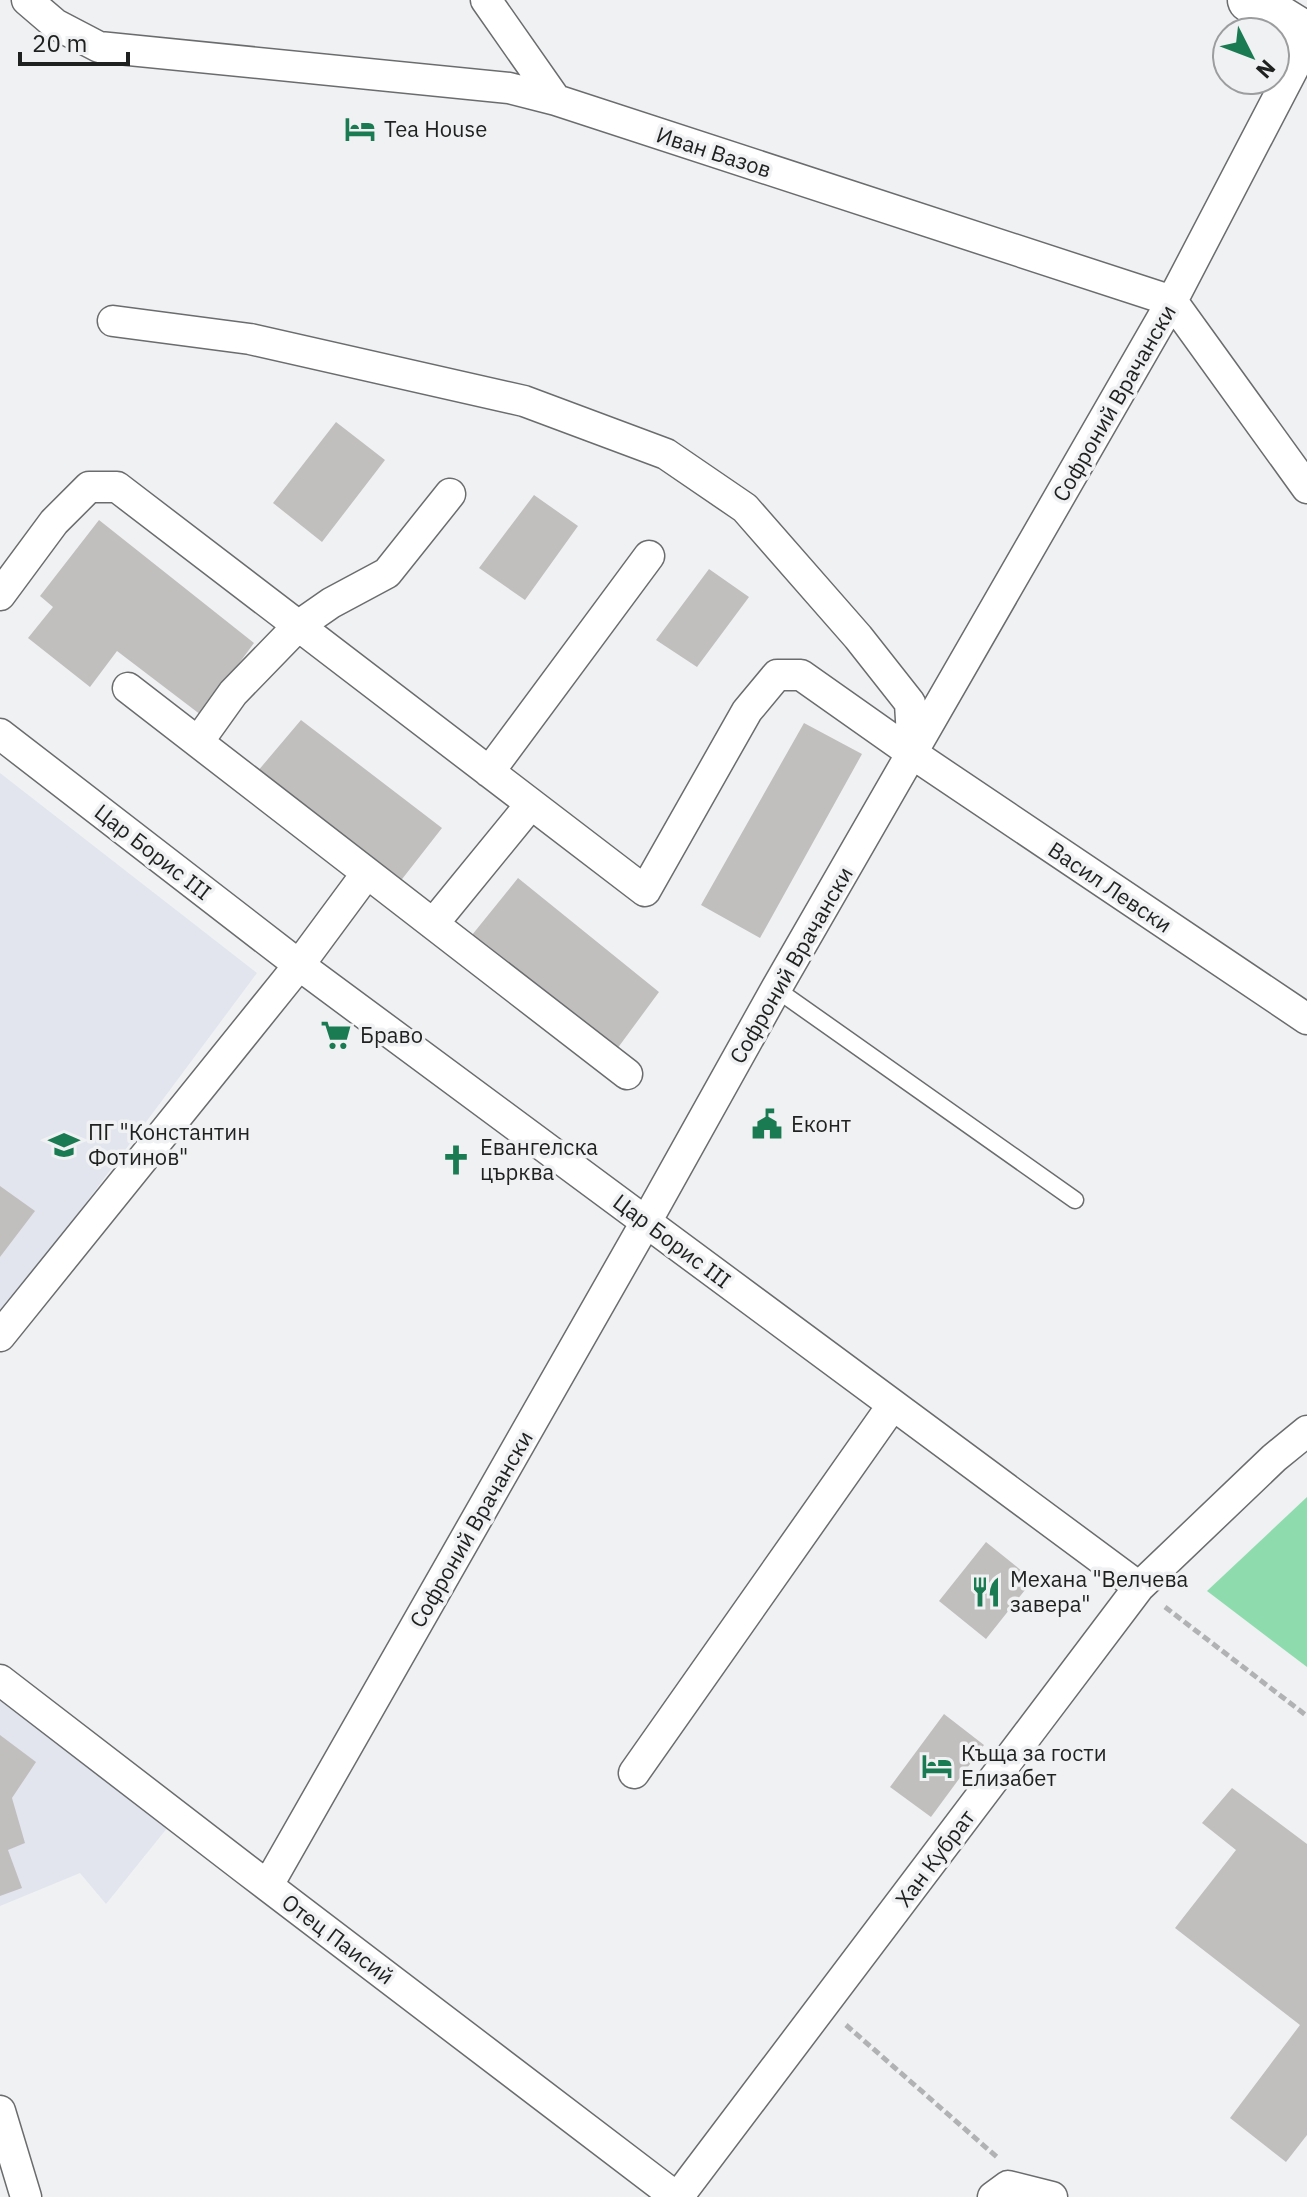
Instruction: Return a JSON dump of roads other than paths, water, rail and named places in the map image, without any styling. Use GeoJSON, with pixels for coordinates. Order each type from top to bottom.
{"type":"FeatureCollection","features":[{"type":"Feature","properties":{"kind":"main road"},"geometry":{"type":"LineString","coordinates":[[1250,0],[1307,35]]}},
{"type":"Feature","properties":{"kind":"street","name":"Иван Вазов"},"geometry":{"type":"LineString","coordinates":[[27,0],[55,24],[99,47],[509,88],[556,100],[1172,301]]}},
{"type":"Feature","properties":{"kind":"street"},"geometry":{"type":"LineString","coordinates":[[486,0],[556,100]]}},
{"type":"Feature","properties":{"kind":"street","name":"Софроний Врачански"},"geometry":{"type":"LineString","coordinates":[[268,1885],[776,989],[1172,301],[1307,42]]}},
{"type":"Feature","properties":{"kind":"street"},"geometry":{"type":"LineString","coordinates":[[1172,301],[1307,488]]}},
{"type":"Feature","properties":{"kind":"street"},"geometry":{"type":"LineString","coordinates":[[113,321],[250,339],[524,401],[666,454],[745,508],[858,637],[910,703],[913,754]]}},
{"type":"Feature","properties":{"kind":"street"},"geometry":{"type":"LineString","coordinates":[[0,595],[54,522],[89,487],[117,487],[531,804],[433,924]]}},
{"type":"Feature","properties":{"kind":"street"},"geometry":{"type":"LineString","coordinates":[[198,742],[233,693],[298,626],[331,603],[387,573],[450,494]]}},
{"type":"Feature","properties":{"kind":"street"},"geometry":{"type":"LineString","coordinates":[[489,772],[649,556]]}},
{"type":"Feature","properties":{"kind":"street","name":"Васил Левски"},"geometry":{"type":"LineString","coordinates":[[531,804],[645,891],[747,711],[777,675],[801,675],[1307,1019]]}},
{"type":"Feature","properties":{"kind":"street"},"geometry":{"type":"LineString","coordinates":[[128,688],[627,1074]]}},
{"type":"Feature","properties":{"kind":"street","name":"Цар Борис III"},"geometry":{"type":"LineString","coordinates":[[0,734],[299,965],[1139,1587]]}},
{"type":"Feature","properties":{"kind":"street"},"geometry":{"type":"LineString","coordinates":[[0,1336],[299,965],[367,873]]}},
{"type":"Feature","properties":{"kind":"street"},"geometry":{"type":"LineString","coordinates":[[634,1773],[892,1406]]}},
{"type":"Feature","properties":{"kind":"street","name":"Хан Кубрат"},"geometry":{"type":"LineString","coordinates":[[677,2197],[1139,1587],[1274,1458],[1307,1431]]}},
{"type":"Feature","properties":{"kind":"street","name":"Отец Паисий"},"geometry":{"type":"LineString","coordinates":[[0,1680],[677,2197]]}},
{"type":"Feature","properties":{"kind":"street"},"geometry":{"type":"LineString","coordinates":[[0,2111],[26,2197]]}},
{"type":"Feature","properties":{"kind":"street"},"geometry":{"type":"LineString","coordinates":[[993,2197],[1008,2186],[1047,2196]]}},
{"type":"Feature","properties":{"kind":"lane"},"geometry":{"type":"LineString","coordinates":[[776,989],[1075,1200]]}},
{"type":"Feature","properties":{"kind":"place","name":"Tea House"},"geometry":{"type":"Point","coordinates":[360,129]}},
{"type":"Feature","properties":{"kind":"place","name":"Браво"},"geometry":{"type":"Point","coordinates":[336,1035]}},
{"type":"Feature","properties":{"kind":"place","name":"Еконт"},"geometry":{"type":"Point","coordinates":[767,1124]}},
{"type":"Feature","properties":{"kind":"place","name":"ПГ \"Константин Фотинов\""},"geometry":{"type":"Point","coordinates":[64,1145]}},
{"type":"Feature","properties":{"kind":"place","name":"Евангелска църква"},"geometry":{"type":"Point","coordinates":[456,1160]}},
{"type":"Feature","properties":{"kind":"place","name":"Механа \"Велчева завера\""},"geometry":{"type":"Point","coordinates":[986,1592]}},
{"type":"Feature","properties":{"kind":"place","name":"Къща за гости Елизабет"},"geometry":{"type":"Point","coordinates":[937,1766]}}]}
